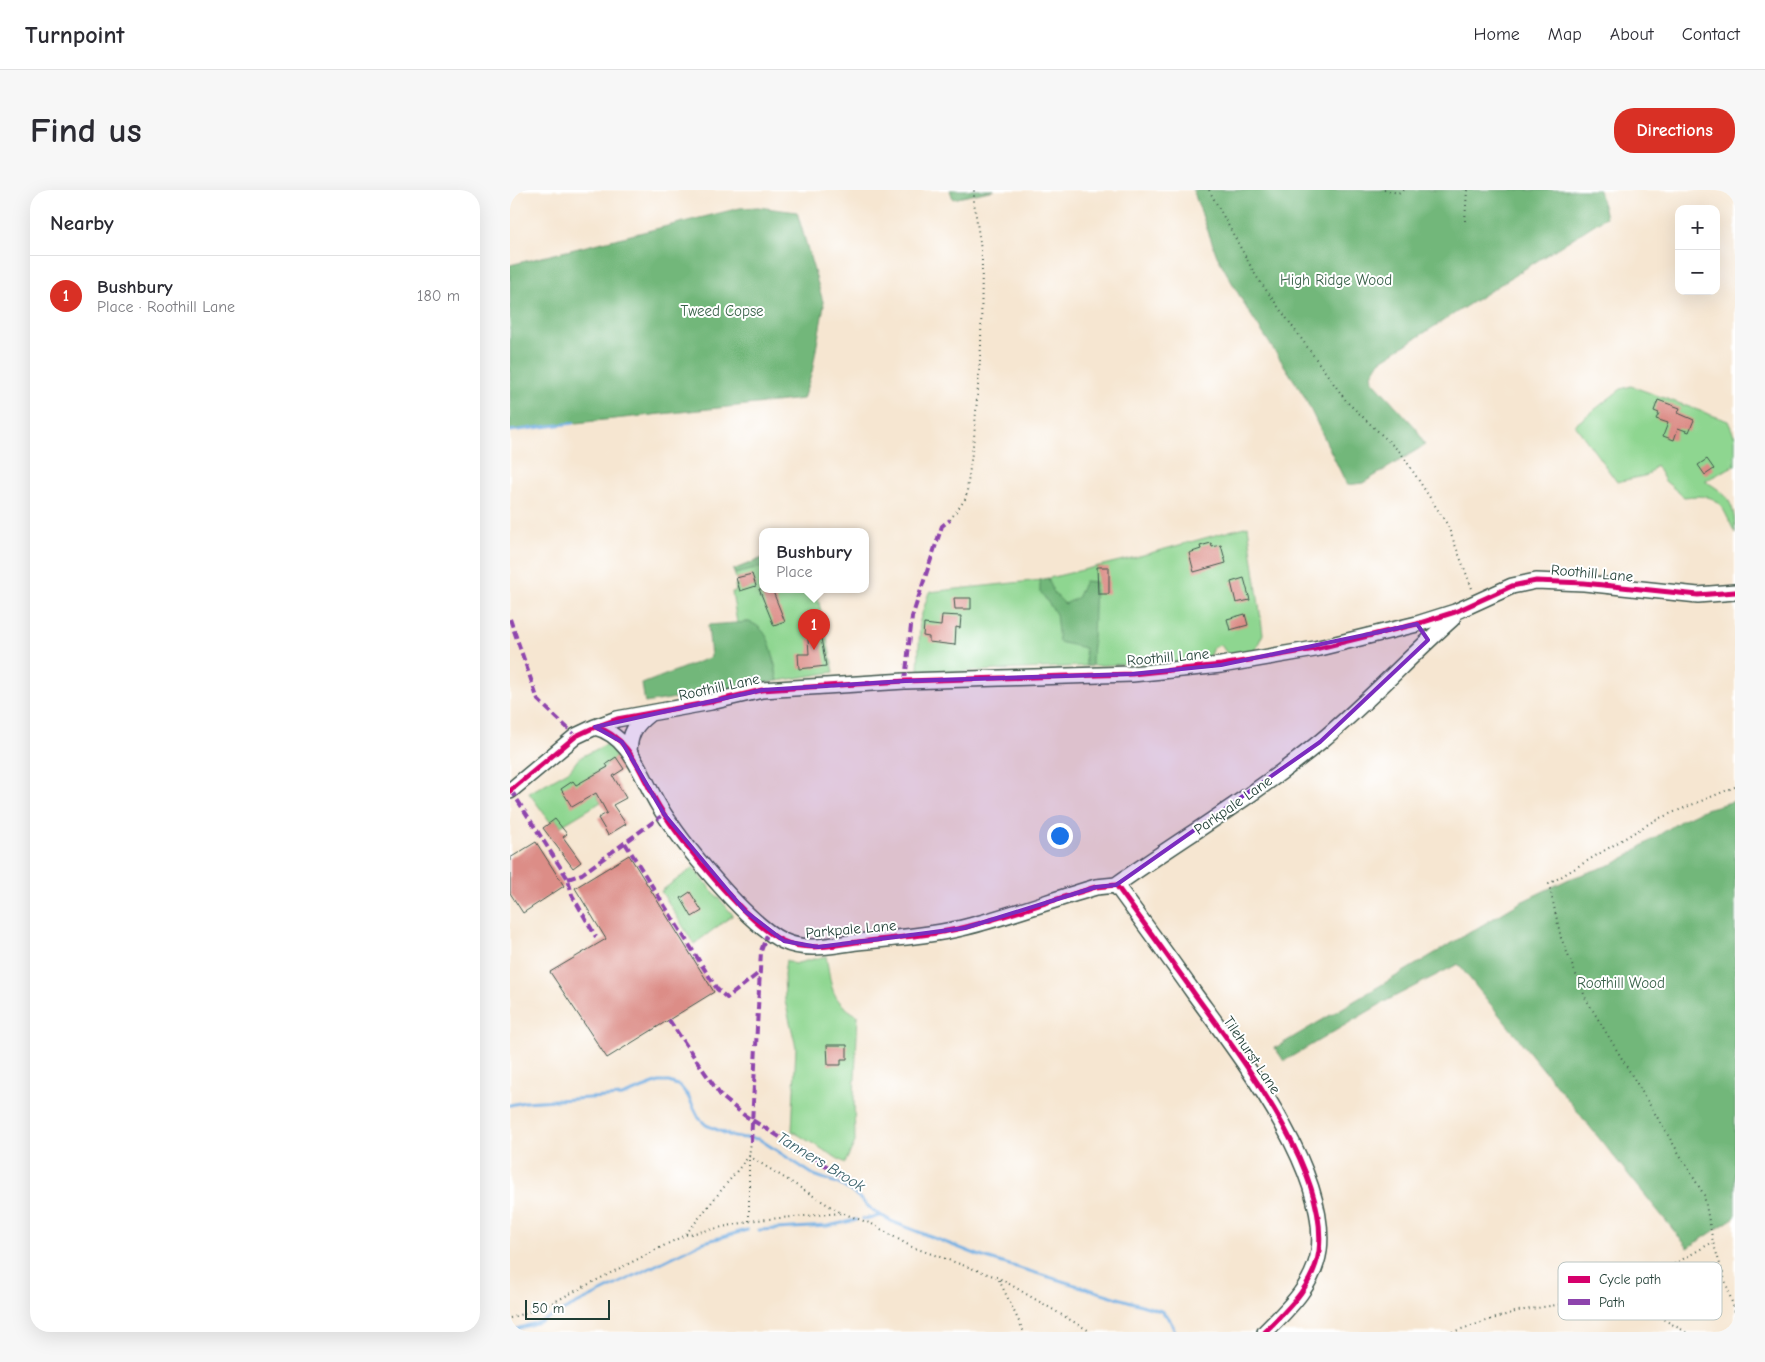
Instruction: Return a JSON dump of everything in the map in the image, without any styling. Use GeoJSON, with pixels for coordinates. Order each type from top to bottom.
{"type":"FeatureCollection","features":[{"type":"Feature","properties":{"kind":"street","name":"Roothill Lane"},"geometry":{"type":"LineString","coordinates":[[510,791],[576,736],[594,727],[617,719],[762,690],[905,681],[1179,671],[1314,648],[1417,624],[1455,612],[1512,586],[1548,580],[1698,596],[1735,592]]}},
{"type":"Feature","properties":{"kind":"street","name":"Parkpale Lane"},"geometry":{"type":"LineString","coordinates":[[594,727],[615,736],[629,751],[664,814],[706,868],[768,932],[796,946],[818,947],[934,934],[965,928],[1096,887],[1116,886],[1266,782],[1320,742],[1360,707],[1452,619],[1455,612]]}},
{"type":"Feature","properties":{"kind":"street"},"geometry":{"type":"LineString","coordinates":[[1417,624],[1428,640]]}},
{"type":"Feature","properties":{"kind":"street"},"geometry":{"type":"LineString","coordinates":[[629,751],[630,737],[637,723],[649,714]]}},
{"type":"Feature","properties":{"kind":"street","name":"Tilehurst Lane"},"geometry":{"type":"LineString","coordinates":[[1116,886],[1244,1062],[1288,1136],[1312,1193],[1319,1227],[1318,1252],[1315,1266],[1306,1286],[1295,1302],[1265,1332]]}},
{"type":"Feature","properties":{"kind":"path"},"geometry":{"type":"LineString","coordinates":[[950,520],[966,498],[975,429],[981,346],[982,257],[974,190]]}},
{"type":"Feature","properties":{"kind":"path"},"geometry":{"type":"LineString","coordinates":[[1209,190],[1256,276],[1347,402],[1401,454],[1446,524],[1477,602]]}},
{"type":"Feature","properties":{"kind":"path"},"geometry":{"type":"LineString","coordinates":[[1384,190],[1398,192],[1404,190]]}},
{"type":"Feature","properties":{"kind":"path"},"geometry":{"type":"LineString","coordinates":[[1465,221],[1467,190]]}},
{"type":"Feature","properties":{"kind":"path"},"geometry":{"type":"LineString","coordinates":[[1719,1262],[1713,1242],[1704,1195],[1586,999],[1561,938],[1549,884],[1655,820],[1735,787]]}},
{"type":"Feature","properties":{"kind":"path"},"geometry":{"type":"LineString","coordinates":[[749,1222],[749,1156],[751,1142]]}},
{"type":"Feature","properties":{"kind":"path"},"geometry":{"type":"LineString","coordinates":[[749,1156],[842,1213],[872,1224],[912,1247],[999,1278],[1092,1332]]}},
{"type":"Feature","properties":{"kind":"path"},"geometry":{"type":"LineString","coordinates":[[685,1235],[749,1156]]}},
{"type":"Feature","properties":{"kind":"path"},"geometry":{"type":"LineString","coordinates":[[510,1318],[546,1306],[685,1235],[749,1222],[842,1213]]}},
{"type":"Feature","properties":{"kind":"path"},"geometry":{"type":"LineString","coordinates":[[1678,1262],[1713,1242]]}},
{"type":"Feature","properties":{"kind":"path"},"geometry":{"type":"LineString","coordinates":[[1722,1271],[1735,1312]]}},
{"type":"Feature","properties":{"kind":"path"},"geometry":{"type":"LineString","coordinates":[[999,1278],[1024,1332]]}},
{"type":"Feature","properties":{"kind":"path"},"geometry":{"type":"LineString","coordinates":[[1452,1332],[1518,1311],[1558,1305]]}},
{"type":"Feature","properties":{"kind":"path"},"geometry":{"type":"LineString","coordinates":[[1665,1320],[1686,1332]]}},
{"type":"Feature","properties":{"kind":"highlighted area"},"geometry":{"type":"Polygon","coordinates":[[[1417,624],[1428,640],[1320,742],[1116,885],[1096,887],[965,928],[818,947],[784,941],[745,911],[664,814],[622,742],[595,727],[762,690],[905,681],[1132,674],[1221,665],[1417,624]]]}},
{"type":"Feature","properties":{"kind":"green space"},"geometry":{"type":"Polygon","coordinates":[[[950,190],[994,190],[953,199],[950,190]]]}},
{"type":"Feature","properties":{"kind":"green space","name":"High Ridge Wood"},"geometry":{"type":"Polygon","coordinates":[[[1193,190],[1599,190],[1606,217],[1380,361],[1372,374],[1373,381],[1416,428],[1425,445],[1363,483],[1347,485],[1303,394],[1247,309],[1217,256],[1193,190]]]}},
{"type":"Feature","properties":{"kind":"green space","name":"Tweed Copse"},"geometry":{"type":"Polygon","coordinates":[[[758,207],[797,212],[824,305],[812,372],[803,399],[510,430],[510,265],[740,208],[758,207]]]}},
{"type":"Feature","properties":{"kind":"green space"},"geometry":{"type":"Polygon","coordinates":[[[1631,386],[1728,421],[1735,437],[1735,465],[1705,481],[1720,491],[1729,502],[1734,515],[1735,533],[1718,502],[1705,497],[1684,497],[1665,481],[1656,465],[1648,475],[1617,482],[1575,425],[1621,389],[1631,386]]]}},
{"type":"Feature","properties":{"kind":"green space"},"geometry":{"type":"Polygon","coordinates":[[[1248,526],[1263,634],[1255,651],[1228,655],[1221,645],[1213,647],[1209,658],[1193,661],[957,672],[918,671],[920,620],[929,592],[1041,580],[1136,557],[1248,526]]]}},
{"type":"Feature","properties":{"kind":"green space"},"geometry":{"type":"Polygon","coordinates":[[[759,560],[759,593],[817,593],[834,672],[778,681],[770,645],[749,622],[737,623],[732,592],[736,591],[735,585],[738,584],[733,570],[759,560]]]}},
{"type":"Feature","properties":{"kind":"green space"},"geometry":{"type":"Polygon","coordinates":[[[759,560],[759,568],[735,574],[733,570],[759,560]]]}},
{"type":"Feature","properties":{"kind":"green space"},"geometry":{"type":"Polygon","coordinates":[[[1048,578],[1054,593],[1065,604],[1077,598],[1085,581],[1095,582],[1092,666],[1086,666],[1085,648],[1059,642],[1056,614],[1040,591],[1040,580],[1048,578]]]}},
{"type":"Feature","properties":{"kind":"green space"},"geometry":{"type":"Polygon","coordinates":[[[749,622],[763,631],[771,646],[778,681],[645,703],[642,684],[711,657],[708,625],[749,622]]]}},
{"type":"Feature","properties":{"kind":"green space"},"geometry":{"type":"Polygon","coordinates":[[[609,743],[616,757],[606,764],[607,766],[588,778],[601,802],[561,826],[555,819],[551,823],[529,793],[570,770],[579,758],[609,743]]]}},
{"type":"Feature","properties":{"kind":"green space","name":"Roothill Wood"},"geometry":{"type":"Polygon","coordinates":[[[1735,801],[1735,1217],[1688,1248],[1458,964],[1386,1001],[1284,1061],[1275,1048],[1521,902],[1569,879],[1616,863],[1682,820],[1705,809],[1735,801]]]}},
{"type":"Feature","properties":{"kind":"green space"},"geometry":{"type":"Polygon","coordinates":[[[693,868],[733,915],[694,944],[661,891],[693,868]]]}},
{"type":"Feature","properties":{"kind":"green space"},"geometry":{"type":"Polygon","coordinates":[[[826,956],[833,991],[842,1004],[858,1016],[854,1096],[855,1142],[845,1163],[792,1131],[796,1047],[785,1001],[784,974],[786,960],[794,964],[826,956]]]}},
{"type":"Feature","properties":{"kind":"building"},"geometry":{"type":"Polygon","coordinates":[[[1658,400],[1680,408],[1678,413],[1694,420],[1689,432],[1678,428],[1674,440],[1663,436],[1668,423],[1656,419],[1659,413],[1654,411],[1658,400]]]}},
{"type":"Feature","properties":{"kind":"building"},"geometry":{"type":"Polygon","coordinates":[[[1707,459],[1714,469],[1705,475],[1698,465],[1707,459]]]}},
{"type":"Feature","properties":{"kind":"building"},"geometry":{"type":"Polygon","coordinates":[[[1211,543],[1212,547],[1221,545],[1226,563],[1194,572],[1189,553],[1201,549],[1200,546],[1211,543]]]}},
{"type":"Feature","properties":{"kind":"building"},"geometry":{"type":"Polygon","coordinates":[[[1097,567],[1109,567],[1109,594],[1098,594],[1097,567]]]}},
{"type":"Feature","properties":{"kind":"building"},"geometry":{"type":"Polygon","coordinates":[[[752,574],[756,586],[740,591],[736,578],[752,574]]]}},
{"type":"Feature","properties":{"kind":"building"},"geometry":{"type":"Polygon","coordinates":[[[1244,578],[1250,600],[1236,603],[1231,582],[1244,578]]]}},
{"type":"Feature","properties":{"kind":"building"},"geometry":{"type":"Polygon","coordinates":[[[761,593],[774,593],[785,622],[774,626],[761,593]]]}},
{"type":"Feature","properties":{"kind":"building"},"geometry":{"type":"Polygon","coordinates":[[[954,598],[971,598],[971,609],[955,609],[954,598]]]}},
{"type":"Feature","properties":{"kind":"building"},"geometry":{"type":"Polygon","coordinates":[[[1245,614],[1248,625],[1230,630],[1227,619],[1245,614]]]}},
{"type":"Feature","properties":{"kind":"building"},"geometry":{"type":"Polygon","coordinates":[[[942,615],[961,616],[960,628],[956,627],[955,645],[929,642],[929,637],[923,636],[924,624],[941,626],[942,615]]]}},
{"type":"Feature","properties":{"kind":"building"},"geometry":{"type":"Polygon","coordinates":[[[821,638],[826,666],[799,669],[798,654],[809,654],[808,639],[821,638]]]}},
{"type":"Feature","properties":{"kind":"building"},"geometry":{"type":"Polygon","coordinates":[[[616,757],[624,769],[613,776],[626,798],[613,805],[626,824],[608,835],[598,818],[607,813],[596,793],[572,807],[561,789],[573,781],[576,785],[608,767],[606,764],[616,757]]]}},
{"type":"Feature","properties":{"kind":"building"},"geometry":{"type":"Polygon","coordinates":[[[555,819],[567,834],[563,837],[581,862],[573,868],[543,828],[555,819]]]}},
{"type":"Feature","properties":{"kind":"building"},"geometry":{"type":"Polygon","coordinates":[[[536,842],[564,886],[523,913],[510,893],[510,858],[536,842]]]}},
{"type":"Feature","properties":{"kind":"building"},"geometry":{"type":"Polygon","coordinates":[[[629,855],[714,992],[607,1058],[550,972],[606,939],[575,888],[629,855]]]}},
{"type":"Feature","properties":{"kind":"building"},"geometry":{"type":"Polygon","coordinates":[[[690,892],[702,911],[692,917],[681,898],[690,892]]]}},
{"type":"Feature","properties":{"kind":"building"},"geometry":{"type":"Polygon","coordinates":[[[827,1045],[847,1045],[847,1059],[841,1059],[841,1065],[828,1065],[827,1045]]]}},
{"type":"Feature","properties":{"kind":"waterway"},"geometry":{"type":"LineString","coordinates":[[510,431],[574,423]]}},
{"type":"Feature","properties":{"kind":"waterway","name":"Tanners Brook"},"geometry":{"type":"LineString","coordinates":[[510,1105],[524,1102],[622,1096],[659,1082],[669,1082],[680,1086],[688,1096],[699,1118],[706,1125],[734,1137],[759,1139],[814,1175],[839,1184],[855,1194],[873,1211],[893,1222],[983,1257],[1161,1311],[1169,1318],[1175,1332]]}},
{"type":"Feature","properties":{"kind":"waterway"},"geometry":{"type":"LineString","coordinates":[[863,1219],[880,1216]]}},
{"type":"Feature","properties":{"kind":"waterway"},"geometry":{"type":"LineString","coordinates":[[759,1230],[828,1226],[856,1220]]}},
{"type":"Feature","properties":{"kind":"waterway"},"geometry":{"type":"LineString","coordinates":[[510,1331],[542,1321],[701,1243],[747,1230]]}},
{"type":"Feature","properties":{"kind":"marked path"},"geometry":{"type":"LineString","coordinates":[[905,681],[912,617],[942,526],[950,520]]}},
{"type":"Feature","properties":{"kind":"marked path"},"geometry":{"type":"LineString","coordinates":[[510,619],[538,700],[576,736]]}},
{"type":"Feature","properties":{"kind":"marked path"},"geometry":{"type":"LineString","coordinates":[[511,790],[568,879],[572,895],[596,937]]}},
{"type":"Feature","properties":{"kind":"marked path"},"geometry":{"type":"LineString","coordinates":[[568,879],[582,874],[664,814]]}},
{"type":"Feature","properties":{"kind":"marked path"},"geometry":{"type":"LineString","coordinates":[[625,843],[717,989],[727,998],[760,972]]}},
{"type":"Feature","properties":{"kind":"marked path"},"geometry":{"type":"LineString","coordinates":[[751,1142],[761,951],[768,932]]}},
{"type":"Feature","properties":{"kind":"marked path"},"geometry":{"type":"LineString","coordinates":[[669,1020],[721,1096],[744,1115],[854,1183]]}},
{"type":"Feature","properties":{"kind":"cycle path"},"geometry":{"type":"LineString","coordinates":[[510,791],[576,736],[595,727],[617,719],[711,702],[762,690],[905,681],[1132,674],[1221,665],[1315,649],[1417,624],[1455,612],[1512,586],[1536,581],[1584,583],[1698,595],[1735,592]]}},
{"type":"Feature","properties":{"kind":"cycle path"},"geometry":{"type":"LineString","coordinates":[[595,727],[618,739],[626,748],[669,821],[698,860],[733,900],[768,932],[792,944],[820,947],[939,933],[999,918],[1096,887],[1116,885],[1258,1083],[1279,1117],[1297,1152],[1310,1186],[1318,1220],[1319,1251],[1316,1263],[1312,1275],[1299,1296],[1265,1332]]}},
{"type":"Feature","properties":{"kind":"place","name":"Bushbury"},"geometry":{"type":"Point","coordinates":[814,650]}}]}
